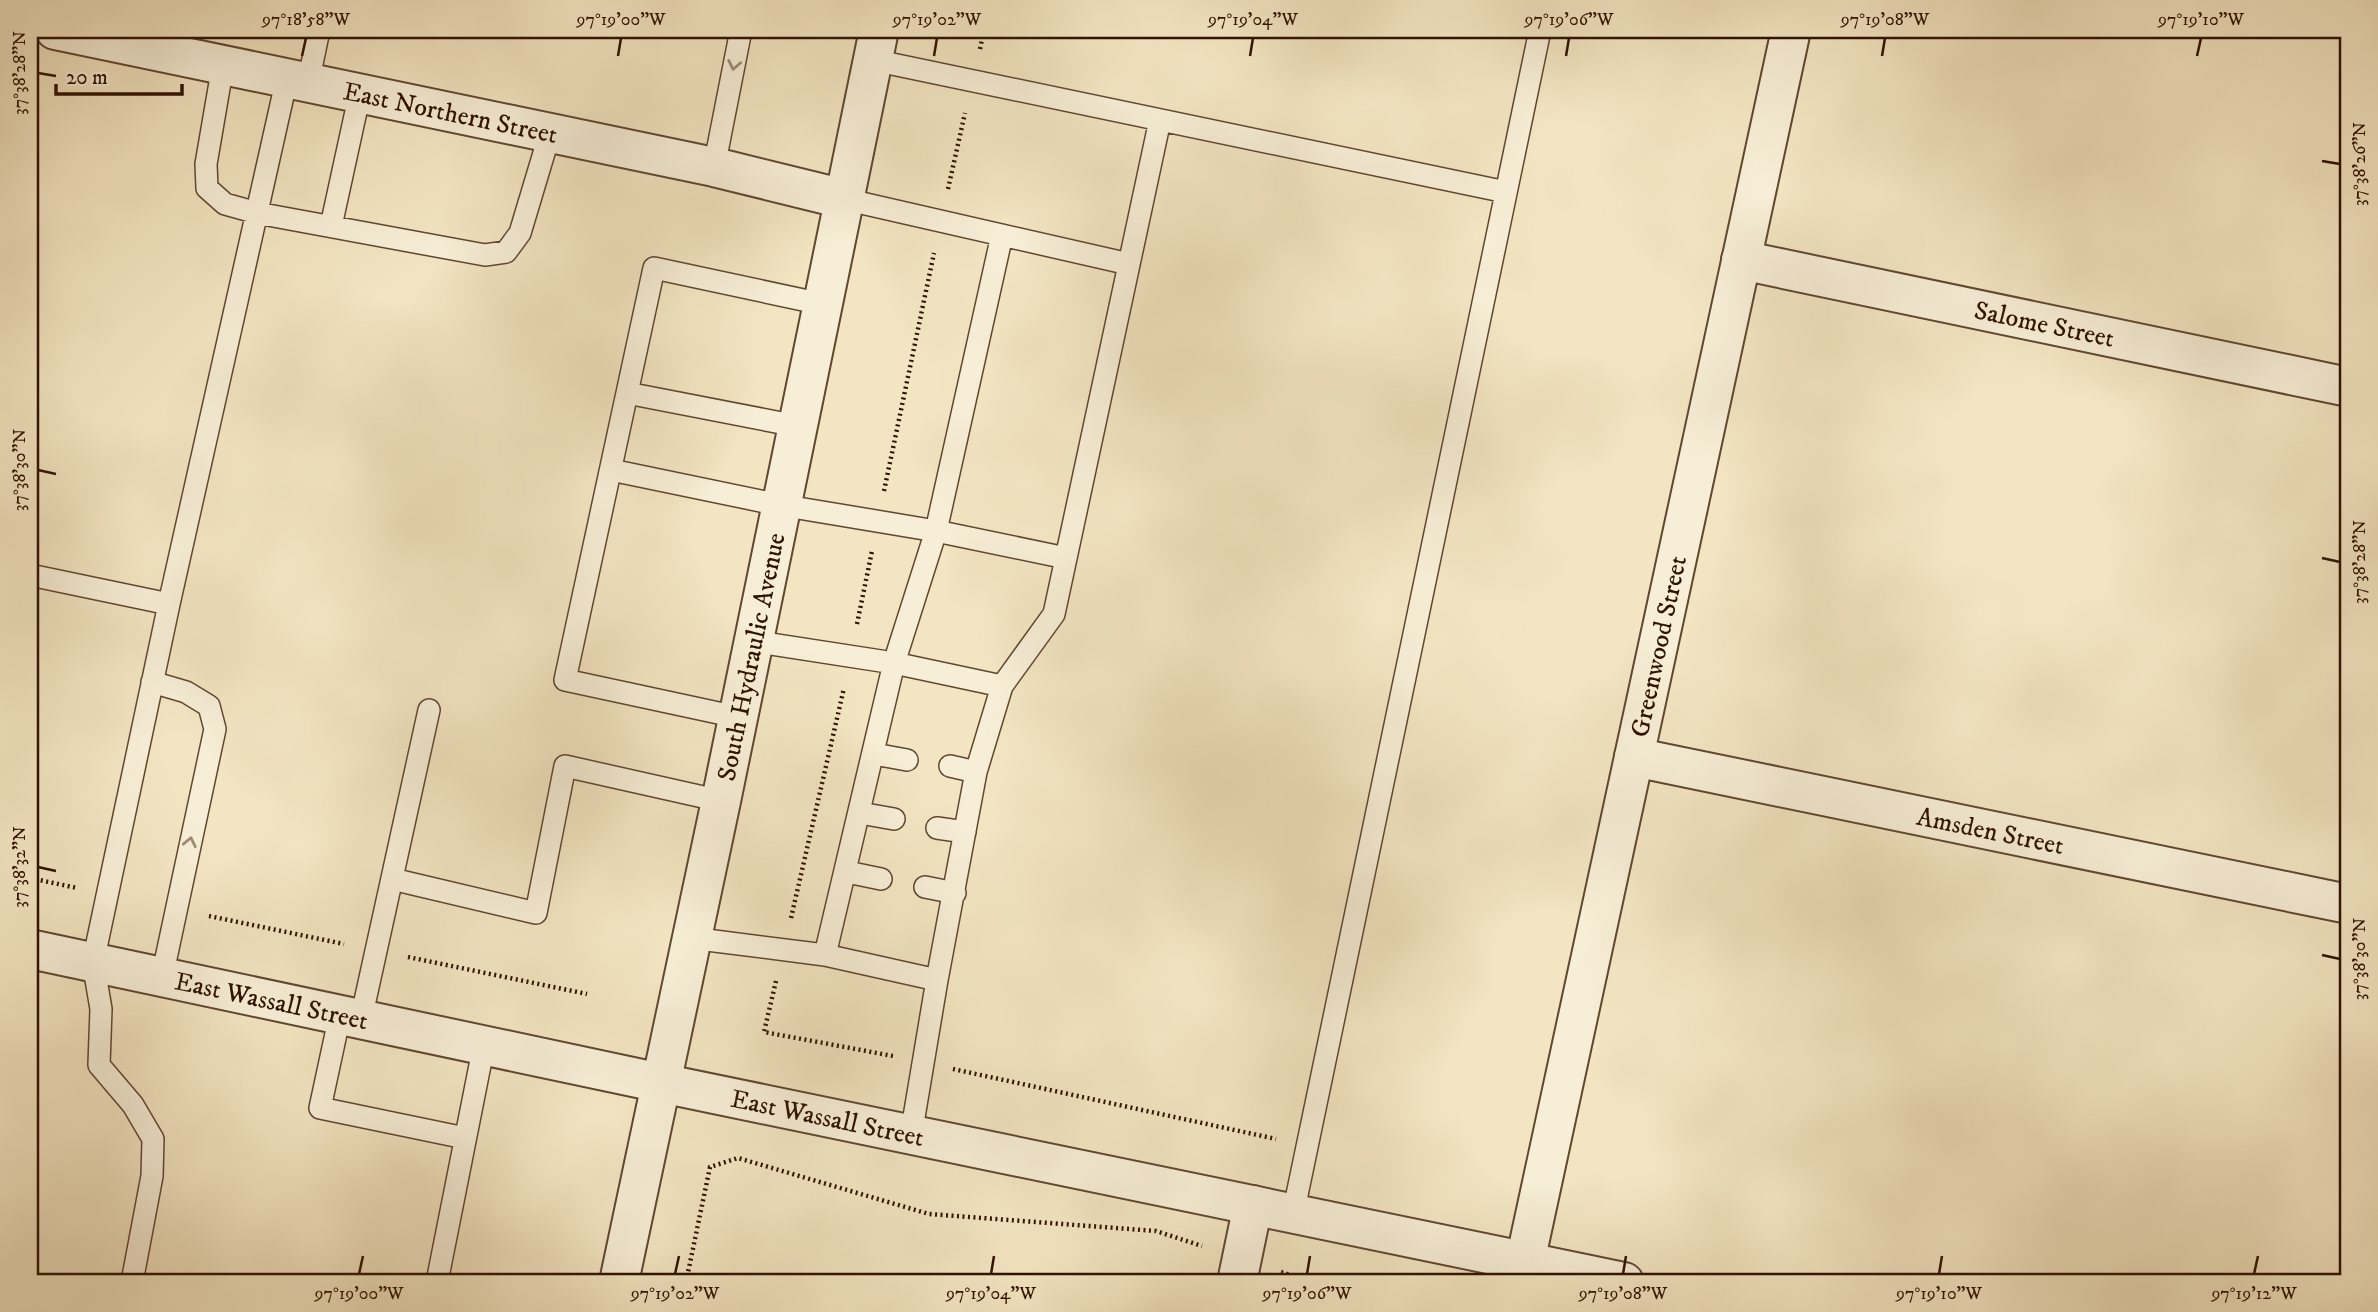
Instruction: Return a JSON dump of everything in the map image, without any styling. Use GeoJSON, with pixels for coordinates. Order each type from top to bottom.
{"type":"FeatureCollection","features":[{"type":"Feature","properties":{"kind":"street","name":"East Northern Street"},"geometry":{"type":"LineString","coordinates":[[55,30],[714,167],[844,200]]}},
{"type":"Feature","properties":{"kind":"street","name":"Greenwood Street"},"geometry":{"type":"LineString","coordinates":[[1525,1262],[1790,30]]}},
{"type":"Feature","properties":{"kind":"street","name":"South Hydraulic Avenue"},"geometry":{"type":"LineString","coordinates":[[619,1282],[876,45]]}},
{"type":"Feature","properties":{"kind":"street","name":"Salome Street"},"geometry":{"type":"LineString","coordinates":[[1741,260],[2348,387]]}},
{"type":"Feature","properties":{"kind":"street","name":"Amsden Street"},"geometry":{"type":"LineString","coordinates":[[1634,757],[2348,904]]}},
{"type":"Feature","properties":{"kind":"street","name":"East Wassall Street"},"geometry":{"type":"LineString","coordinates":[[30,949],[661,1083],[1624,1282]]}},
{"type":"Feature","properties":{"kind":"street"},"geometry":{"type":"LineString","coordinates":[[1239,1271],[1253,1205]]}},
{"type":"Feature","properties":{"kind":"lane"},"geometry":{"type":"LineString","coordinates":[[132,1282],[152,1176],[153,1139],[133,1105],[99,1065],[101,1009],[93,962],[169,604],[257,213],[297,80],[319,30]]}},
{"type":"Feature","properties":{"kind":"lane"},"geometry":{"type":"LineString","coordinates":[[714,167],[741,30]]}},
{"type":"Feature","properties":{"kind":"lane"},"geometry":{"type":"LineString","coordinates":[[1293,1214],[1540,30]]}},
{"type":"Feature","properties":{"kind":"lane"},"geometry":{"type":"LineString","coordinates":[[876,45],[973,81],[1506,192]]}},
{"type":"Feature","properties":{"kind":"lane"},"geometry":{"type":"LineString","coordinates":[[223,65],[206,164],[207,188],[225,204],[257,213],[485,256],[506,252],[520,233],[550,133]]}},
{"type":"Feature","properties":{"kind":"lane"},"geometry":{"type":"LineString","coordinates":[[331,226],[360,93]]}},
{"type":"Feature","properties":{"kind":"lane"},"geometry":{"type":"LineString","coordinates":[[911,1135],[976,772],[1002,686],[1054,614],[1160,120]]}},
{"type":"Feature","properties":{"kind":"lane"},"geometry":{"type":"LineString","coordinates":[[844,200],[1129,264]]}},
{"type":"Feature","properties":{"kind":"lane"},"geometry":{"type":"LineString","coordinates":[[825,955],[894,663],[936,531],[1002,235]]}},
{"type":"Feature","properties":{"kind":"lane"},"geometry":{"type":"LineString","coordinates":[[737,717],[565,680],[654,268],[822,304]]}},
{"type":"Feature","properties":{"kind":"lane"},"geometry":{"type":"LineString","coordinates":[[627,393],[797,426]]}},
{"type":"Feature","properties":{"kind":"lane"},"geometry":{"type":"LineString","coordinates":[[611,470],[780,505],[936,531],[1066,558]]}},
{"type":"Feature","properties":{"kind":"lane"},"geometry":{"type":"LineString","coordinates":[[30,575],[169,604]]}},
{"type":"Feature","properties":{"kind":"lane"},"geometry":{"type":"LineString","coordinates":[[752,641],[894,663],[1002,686]]}},
{"type":"Feature","properties":{"kind":"lane"},"geometry":{"type":"LineString","coordinates":[[152,682],[186,692],[209,706],[215,729],[162,977]]}},
{"type":"Feature","properties":{"kind":"lane"},"geometry":{"type":"LineString","coordinates":[[429,710],[376,950],[350,1017],[320,1108],[465,1138]]}},
{"type":"Feature","properties":{"kind":"lane"},"geometry":{"type":"LineString","coordinates":[[874,754],[907,760]]}},
{"type":"Feature","properties":{"kind":"lane"},"geometry":{"type":"LineString","coordinates":[[392,879],[537,913],[565,766],[721,801]]}},
{"type":"Feature","properties":{"kind":"lane"},"geometry":{"type":"LineString","coordinates":[[950,766],[976,772]]}},
{"type":"Feature","properties":{"kind":"lane"},"geometry":{"type":"LineString","coordinates":[[860,813],[894,819]]}},
{"type":"Feature","properties":{"kind":"lane"},"geometry":{"type":"LineString","coordinates":[[937,828],[965,832]]}},
{"type":"Feature","properties":{"kind":"lane"},"geometry":{"type":"LineString","coordinates":[[846,872],[881,879]]}},
{"type":"Feature","properties":{"kind":"lane"},"geometry":{"type":"LineString","coordinates":[[925,887],[955,893]]}},
{"type":"Feature","properties":{"kind":"lane"},"geometry":{"type":"LineString","coordinates":[[691,938],[825,955],[937,980]]}},
{"type":"Feature","properties":{"kind":"lane"},"geometry":{"type":"LineString","coordinates":[[437,1282],[484,1045]]}},
{"type":"Feature","properties":{"kind":"path"},"geometry":{"type":"LineString","coordinates":[[984,30],[910,361],[851,656],[764,1032],[922,1062],[1283,1141]]}},
{"type":"Feature","properties":{"kind":"path"},"geometry":{"type":"LineString","coordinates":[[30,878],[108,895]]}},
{"type":"Feature","properties":{"kind":"path"},"geometry":{"type":"LineString","coordinates":[[176,909],[587,995]]}},
{"type":"Feature","properties":{"kind":"path"},"geometry":{"type":"LineString","coordinates":[[686,1282],[710,1167],[738,1158],[929,1214],[1156,1231],[1239,1271],[1311,1282]]}}]}
